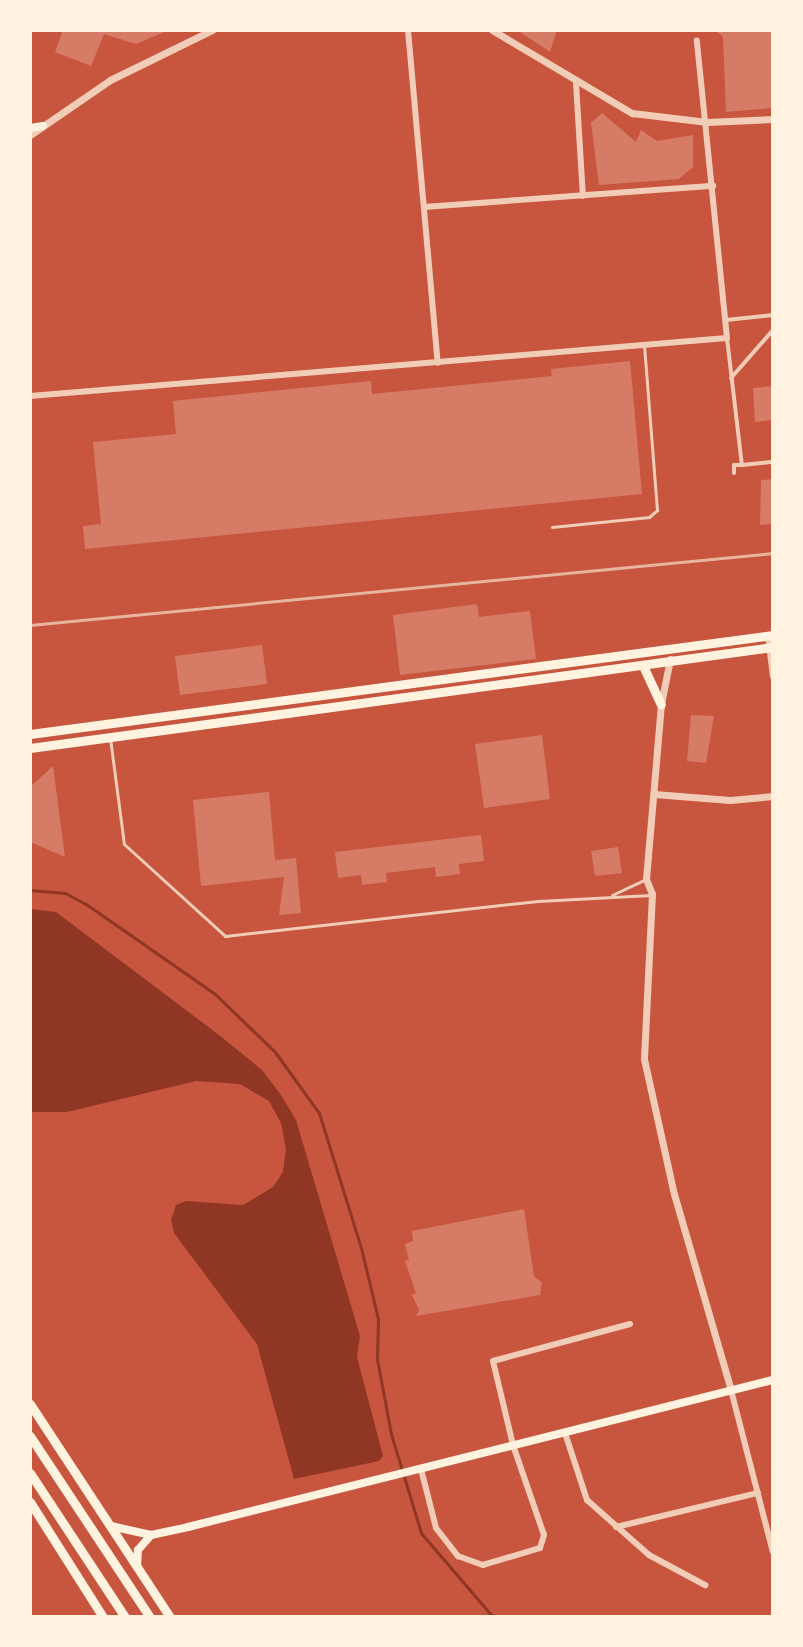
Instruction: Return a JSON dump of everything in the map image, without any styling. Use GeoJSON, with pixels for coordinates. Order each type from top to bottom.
{"type":"FeatureCollection","features":[{"type":"Feature","properties":{"kind":"main road"},"geometry":{"type":"LineString","coordinates":[[30,128],[43,126]]}},
{"type":"Feature","properties":{"kind":"main road"},"geometry":{"type":"LineString","coordinates":[[30,734],[770,636]]}},
{"type":"Feature","properties":{"kind":"main road"},"geometry":{"type":"LineString","coordinates":[[30,748],[644,668],[772,648]]}},
{"type":"Feature","properties":{"kind":"main road"},"geometry":{"type":"LineString","coordinates":[[644,668],[661,704]]}},
{"type":"Feature","properties":{"kind":"main road"},"geometry":{"type":"LineString","coordinates":[[107,1523],[129,1534],[151,1535],[773,1380]]}},
{"type":"Feature","properties":{"kind":"main road"},"geometry":{"type":"LineString","coordinates":[[30,1404],[170,1617]]}},
{"type":"Feature","properties":{"kind":"main road"},"geometry":{"type":"LineString","coordinates":[[30,1436],[150,1617]]}},
{"type":"Feature","properties":{"kind":"main road"},"geometry":{"type":"LineString","coordinates":[[30,1473],[125,1617]]}},
{"type":"Feature","properties":{"kind":"main road"},"geometry":{"type":"LineString","coordinates":[[30,1502],[103,1617]]}},
{"type":"Feature","properties":{"kind":"main road"},"geometry":{"type":"LineString","coordinates":[[137,1568],[138,1550],[151,1535]]}},
{"type":"Feature","properties":{"kind":"street"},"geometry":{"type":"LineString","coordinates":[[30,135],[110,80],[212,30]]}},
{"type":"Feature","properties":{"kind":"street"},"geometry":{"type":"LineString","coordinates":[[408,30],[438,363]]}},
{"type":"Feature","properties":{"kind":"street"},"geometry":{"type":"LineString","coordinates":[[492,30],[576,83],[632,113],[707,122],[773,119]]}},
{"type":"Feature","properties":{"kind":"street"},"geometry":{"type":"LineString","coordinates":[[697,41],[742,465]]}},
{"type":"Feature","properties":{"kind":"street"},"geometry":{"type":"LineString","coordinates":[[576,83],[583,196]]}},
{"type":"Feature","properties":{"kind":"street"},"geometry":{"type":"LineString","coordinates":[[424,207],[713,186]]}},
{"type":"Feature","properties":{"kind":"street"},"geometry":{"type":"LineString","coordinates":[[726,320],[773,315]]}},
{"type":"Feature","properties":{"kind":"street"},"geometry":{"type":"LineString","coordinates":[[731,378],[773,330]]}},
{"type":"Feature","properties":{"kind":"street"},"geometry":{"type":"LineString","coordinates":[[30,396],[727,338]]}},
{"type":"Feature","properties":{"kind":"street"},"geometry":{"type":"LineString","coordinates":[[734,473],[734,465],[773,462]]}},
{"type":"Feature","properties":{"kind":"street"},"geometry":{"type":"LineString","coordinates":[[770,636],[773,676]]}},
{"type":"Feature","properties":{"kind":"street"},"geometry":{"type":"LineString","coordinates":[[671,648],[661,704],[646,879],[652,894],[646,1079],[773,1552]]}},
{"type":"Feature","properties":{"kind":"street"},"geometry":{"type":"LineString","coordinates":[[654,794],[730,800],[773,796]]}},
{"type":"Feature","properties":{"kind":"street"},"geometry":{"type":"LineString","coordinates":[[421,1469],[436,1528],[446,1544],[472,1562],[498,1563],[531,1553],[544,1543],[513,1445],[493,1361],[630,1324]]}},
{"type":"Feature","properties":{"kind":"street"},"geometry":{"type":"LineString","coordinates":[[565,1433],[580,1489],[616,1527],[649,1555],[705,1585]]}},
{"type":"Feature","properties":{"kind":"street"},"geometry":{"type":"LineString","coordinates":[[616,1527],[758,1493]]}},
{"type":"Feature","properties":{"kind":"lane"},"geometry":{"type":"LineString","coordinates":[[552,527],[649,517],[657,510],[644,345]]}},
{"type":"Feature","properties":{"kind":"lane"},"geometry":{"type":"LineString","coordinates":[[110,738],[124,844],[225,936],[612,895],[652,894]]}},
{"type":"Feature","properties":{"kind":"lane"},"geometry":{"type":"LineString","coordinates":[[612,895],[646,879]]}},
{"type":"Feature","properties":{"kind":"shaded area"},"geometry":{"type":"Polygon","coordinates":[[[30,909],[56,912],[219,1035],[262,1070],[281,1095],[296,1120],[360,1336],[357,1357],[383,1456],[379,1461],[294,1479],[257,1344],[174,1233],[171,1220],[176,1205],[186,1201],[243,1205],[273,1187],[283,1172],[286,1149],[281,1123],[269,1101],[240,1084],[196,1081],[67,1112],[30,1112],[30,909]]]}},
{"type":"Feature","properties":{"kind":"building"},"geometry":{"type":"Polygon","coordinates":[[[63,30],[169,30],[136,44],[104,34],[91,66],[55,52],[63,30]]]}},
{"type":"Feature","properties":{"kind":"building"},"geometry":{"type":"Polygon","coordinates":[[[517,30],[557,30],[550,52],[517,30]]]}},
{"type":"Feature","properties":{"kind":"building"},"geometry":{"type":"Polygon","coordinates":[[[715,30],[773,30],[773,108],[726,112],[723,37],[715,30]]]}},
{"type":"Feature","properties":{"kind":"building"},"geometry":{"type":"Polygon","coordinates":[[[602,113],[636,142],[641,130],[657,141],[693,135],[693,167],[679,179],[599,185],[591,123],[602,113]]]}},
{"type":"Feature","properties":{"kind":"building"},"geometry":{"type":"Polygon","coordinates":[[[630,361],[642,494],[85,549],[83,526],[101,524],[93,442],[176,434],[173,401],[371,381],[372,394],[552,376],[551,369],[630,361]]]}},
{"type":"Feature","properties":{"kind":"building"},"geometry":{"type":"Polygon","coordinates":[[[773,386],[773,420],[755,422],[753,388],[773,386]]]}},
{"type":"Feature","properties":{"kind":"building"},"geometry":{"type":"Polygon","coordinates":[[[773,479],[773,524],[760,525],[761,480],[773,479]]]}},
{"type":"Feature","properties":{"kind":"building"},"geometry":{"type":"Polygon","coordinates":[[[477,604],[479,617],[530,611],[536,659],[400,675],[393,615],[477,604]]]}},
{"type":"Feature","properties":{"kind":"building"},"geometry":{"type":"Polygon","coordinates":[[[262,645],[267,684],[180,695],[175,656],[262,645]]]}},
{"type":"Feature","properties":{"kind":"building"},"geometry":{"type":"Polygon","coordinates":[[[691,715],[714,716],[706,763],[687,761],[691,715]]]}},
{"type":"Feature","properties":{"kind":"building"},"geometry":{"type":"Polygon","coordinates":[[[542,735],[550,799],[484,808],[475,744],[542,735]]]}},
{"type":"Feature","properties":{"kind":"building"},"geometry":{"type":"Polygon","coordinates":[[[53,766],[65,857],[30,842],[30,787],[53,766]]]}},
{"type":"Feature","properties":{"kind":"building"},"geometry":{"type":"Polygon","coordinates":[[[269,792],[275,860],[296,858],[301,913],[279,915],[284,877],[201,886],[193,800],[269,792]]]}},
{"type":"Feature","properties":{"kind":"building"},"geometry":{"type":"Polygon","coordinates":[[[481,835],[484,861],[459,864],[460,874],[436,877],[435,867],[386,873],[387,882],[362,885],[361,875],[338,878],[335,852],[481,835]]]}},
{"type":"Feature","properties":{"kind":"building"},"geometry":{"type":"Polygon","coordinates":[[[618,847],[622,873],[595,876],[591,851],[618,847]]]}},
{"type":"Feature","properties":{"kind":"building"},"geometry":{"type":"Polygon","coordinates":[[[524,1209],[534,1276],[542,1283],[540,1295],[416,1316],[419,1310],[412,1295],[416,1293],[405,1261],[409,1260],[405,1244],[413,1241],[412,1231],[524,1209]]]}},
{"type":"Feature","properties":{"kind":"waterway"},"geometry":{"type":"LineString","coordinates":[[30,890],[65,893],[86,904],[215,994],[275,1052],[319,1113],[361,1248],[378,1319],[377,1359],[391,1434],[421,1533],[493,1617]]}},
{"type":"Feature","properties":{"kind":"railway"},"geometry":{"type":"LineString","coordinates":[[30,625],[773,553]]}}]}
